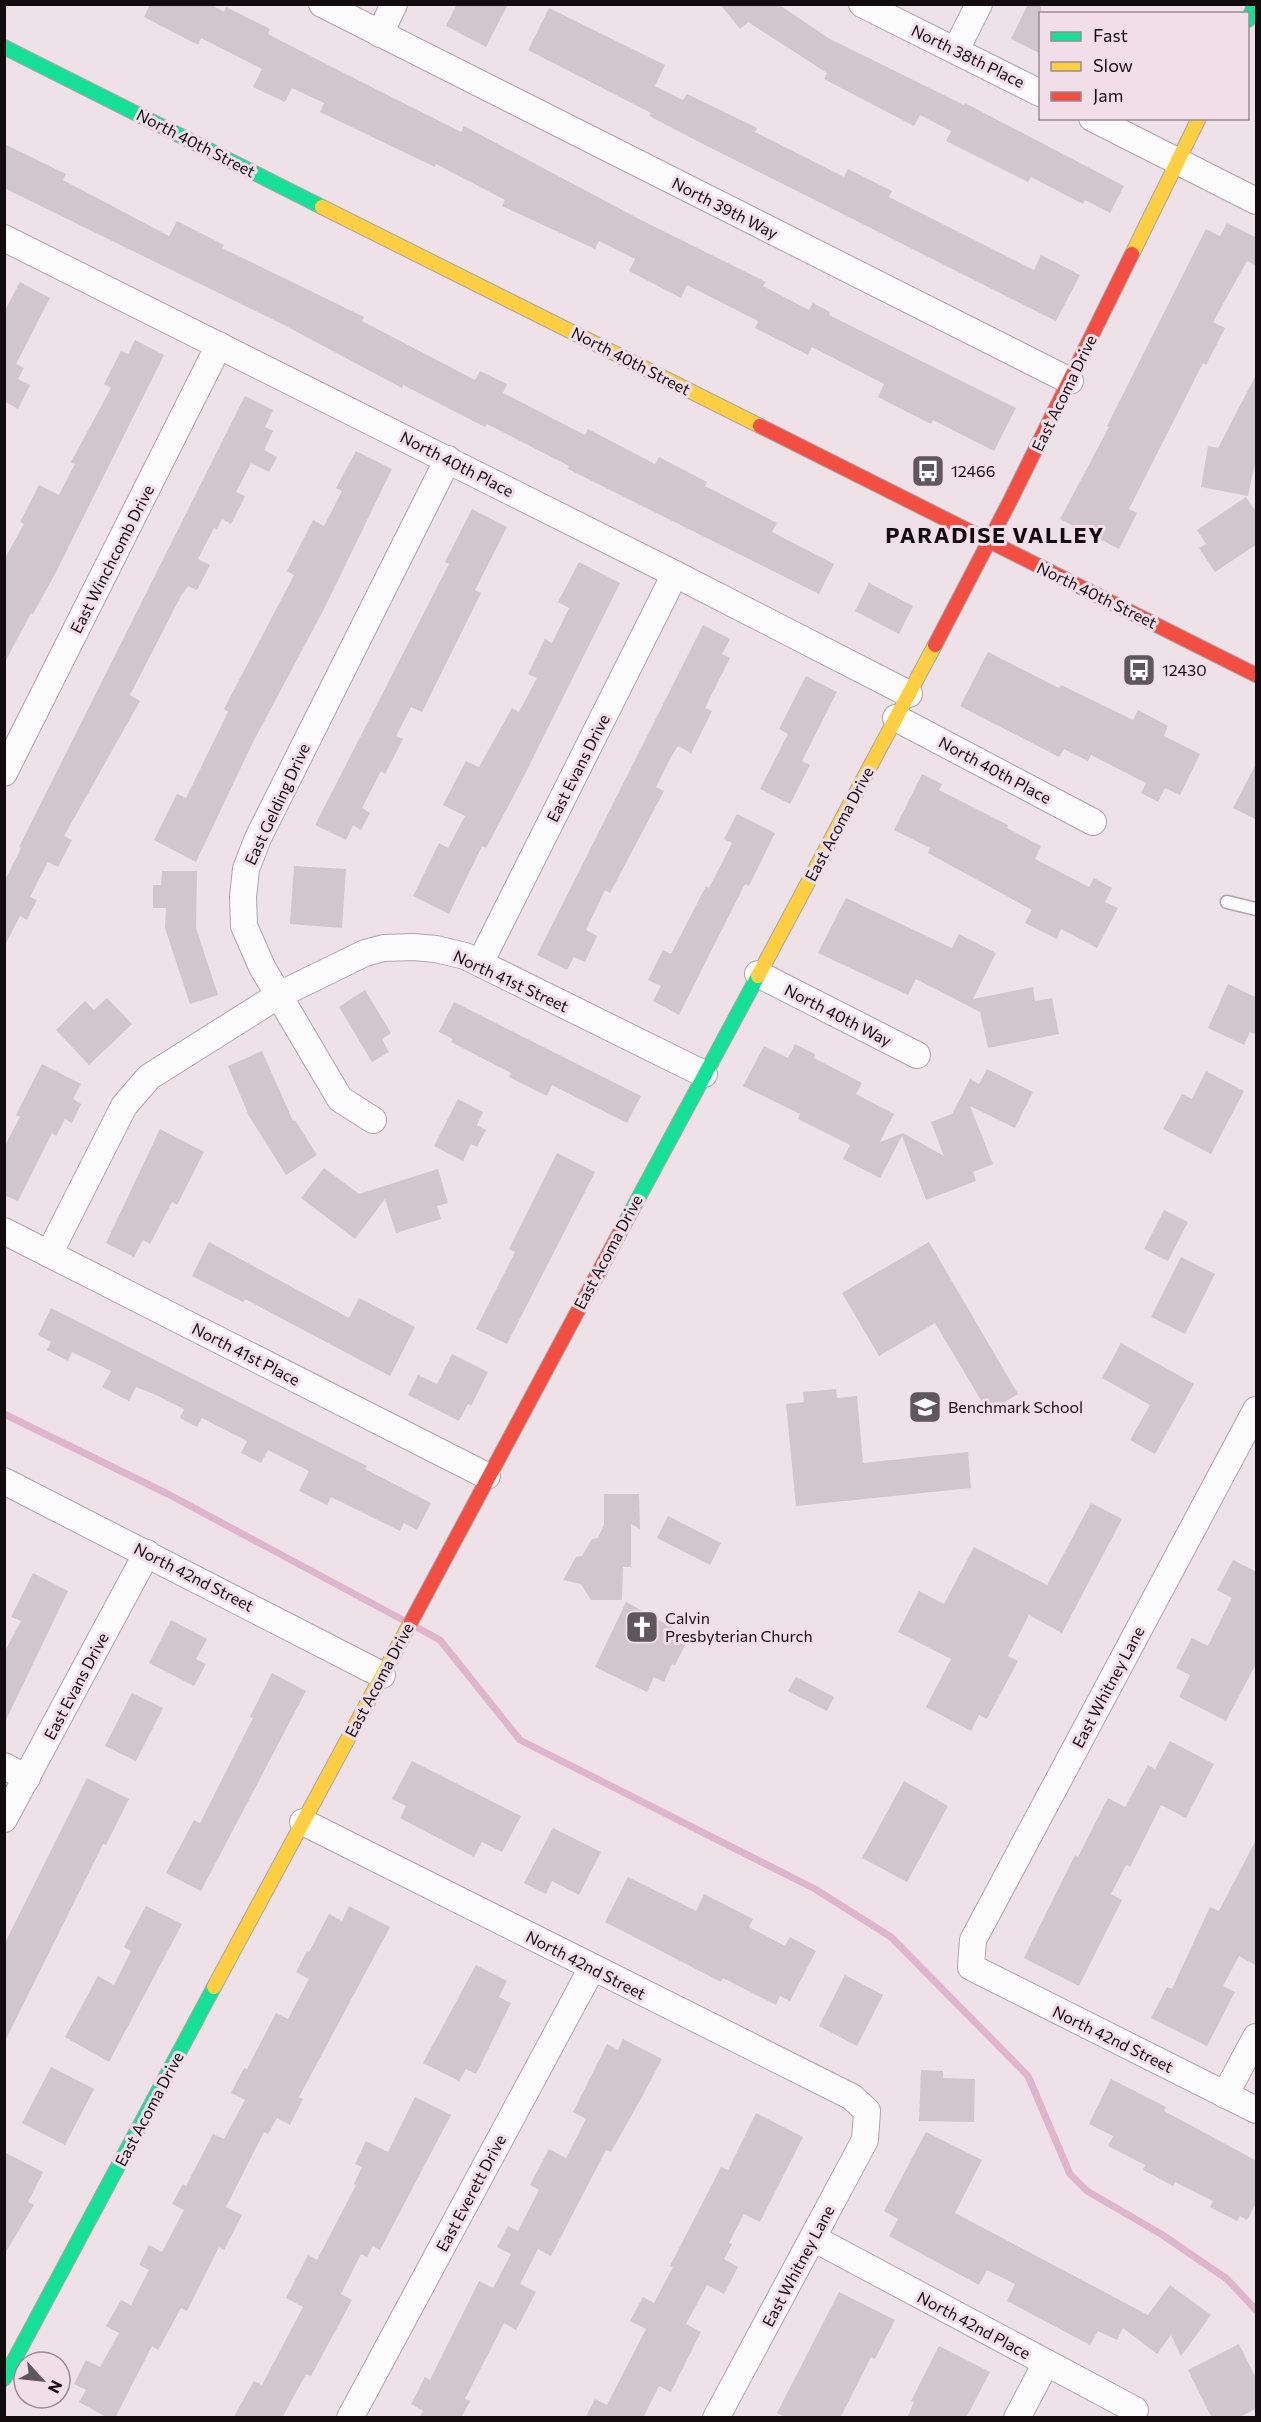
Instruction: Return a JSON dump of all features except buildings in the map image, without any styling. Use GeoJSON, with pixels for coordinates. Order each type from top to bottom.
{"type":"FeatureCollection","features":[{"type":"Feature","properties":{"kind":"street","name":"North 39th Way"},"geometry":{"type":"LineString","coordinates":[[322,4],[1070,381]]}},
{"type":"Feature","properties":{"kind":"street"},"geometry":{"type":"LineString","coordinates":[[380,34],[394,4]]}},
{"type":"Feature","properties":{"kind":"street","name":"North 38th Place"},"geometry":{"type":"LineString","coordinates":[[862,4],[1039,92]]}},
{"type":"Feature","properties":{"kind":"street"},"geometry":{"type":"LineString","coordinates":[[956,50],[979,4]]}},
{"type":"Feature","properties":{"kind":"street","name":"North 40th Street"},"geometry":{"type":"LineString","coordinates":[[4,47],[1257,675]]}},
{"type":"Feature","properties":{"kind":"street"},"geometry":{"type":"LineString","coordinates":[[1096,120],[1257,201]]}},
{"type":"Feature","properties":{"kind":"street","name":"East Acoma Drive"},"geometry":{"type":"LineString","coordinates":[[4,2379],[909,694],[989,542],[1198,120]]}},
{"type":"Feature","properties":{"kind":"street","name":"North 40th Place"},"geometry":{"type":"LineString","coordinates":[[4,238],[448,459],[909,694]]}},
{"type":"Feature","properties":{"kind":"street","name":"East Winchcomb Drive"},"geometry":{"type":"LineString","coordinates":[[4,773],[219,345]]}},
{"type":"Feature","properties":{"kind":"street","name":"East Gelding Drive"},"geometry":{"type":"LineString","coordinates":[[373,1120],[340,1099],[262,967],[244,926],[243,897],[246,869],[258,837],[448,459]]}},
{"type":"Feature","properties":{"kind":"street","name":"East Evans Drive"},"geometry":{"type":"LineString","coordinates":[[480,963],[675,574]]}},
{"type":"Feature","properties":{"kind":"street","name":"North 40th Place"},"geometry":{"type":"LineString","coordinates":[[896,718],[1093,822]]}},
{"type":"Feature","properties":{"kind":"street","name":"North 41st Street"},"geometry":{"type":"LineString","coordinates":[[279,995],[333,967],[384,948],[436,948],[480,963],[704,1074]]}},
{"type":"Feature","properties":{"kind":"street","name":"North 40th Way"},"geometry":{"type":"LineString","coordinates":[[758,974],[917,1055]]}},
{"type":"Feature","properties":{"kind":"street"},"geometry":{"type":"LineString","coordinates":[[49,1254],[115,1123],[134,1092],[176,1059],[279,995]]}},
{"type":"Feature","properties":{"kind":"street","name":"North 41st Place"},"geometry":{"type":"LineString","coordinates":[[4,1231],[487,1476]]}},
{"type":"Feature","properties":{"kind":"street","name":"East Whitney Lane"},"geometry":{"type":"LineString","coordinates":[[971,1967],[972,1940],[1257,1410]]}},
{"type":"Feature","properties":{"kind":"street","name":"North 42nd Street"},"geometry":{"type":"LineString","coordinates":[[4,1481],[147,1553],[387,1665]]}},
{"type":"Feature","properties":{"kind":"street","name":"East Evans Drive"},"geometry":{"type":"LineString","coordinates":[[4,1820],[147,1553]]}},
{"type":"Feature","properties":{"kind":"street"},"geometry":{"type":"LineString","coordinates":[[4,1766],[27,1778]]}},
{"type":"Feature","properties":{"kind":"street","name":"North 42nd Street"},"geometry":{"type":"LineString","coordinates":[[303,1822],[852,2097],[867,2110]]}},
{"type":"Feature","properties":{"kind":"street","name":"North 42nd Street"},"geometry":{"type":"LineString","coordinates":[[971,1967],[1257,2110]]}},
{"type":"Feature","properties":{"kind":"street","name":"East Everett Drive"},"geometry":{"type":"LineString","coordinates":[[350,2418],[592,1968]]}},
{"type":"Feature","properties":{"kind":"street"},"geometry":{"type":"LineString","coordinates":[[1225,2095],[1257,2037]]}},
{"type":"Feature","properties":{"kind":"street","name":"East Whitney Lane"},"geometry":{"type":"LineString","coordinates":[[716,2418],[865,2140],[867,2110]]}},
{"type":"Feature","properties":{"kind":"street","name":"North 42nd Place"},"geometry":{"type":"LineString","coordinates":[[813,2238],[1135,2410]]}},
{"type":"Feature","properties":{"kind":"street"},"geometry":{"type":"LineString","coordinates":[[1017,2418],[1046,2363]]}},
{"type":"Feature","properties":{"kind":"lane"},"geometry":{"type":"LineString","coordinates":[[1227,902],[1257,909]]}},
{"type":"Feature","properties":{"kind":"waterway"},"geometry":{"type":"LineString","coordinates":[[4,1414],[168,1494],[403,1620]]}},
{"type":"Feature","properties":{"kind":"waterway"},"geometry":{"type":"LineString","coordinates":[[418,1628],[440,1640],[520,1740],[815,1889],[891,1937],[1028,2076],[1070,2174],[1087,2191],[1161,2234],[1227,2279],[1256,2310]]}},
{"type":"Feature","properties":{"kind":"traffic: fast"},"geometry":{"type":"LineString","coordinates":[[1249,18],[1255,4]]}},
{"type":"Feature","properties":{"kind":"traffic: fast"},"geometry":{"type":"LineString","coordinates":[[4,47],[322,207]]}},
{"type":"Feature","properties":{"kind":"traffic: fast"},"geometry":{"type":"LineString","coordinates":[[619,1234],[758,976]]}},
{"type":"Feature","properties":{"kind":"traffic: fast"},"geometry":{"type":"LineString","coordinates":[[4,2379],[214,1987]]}},
{"type":"Feature","properties":{"kind":"traffic: slow"},"geometry":{"type":"LineString","coordinates":[[1132,254],[1198,120]]}},
{"type":"Feature","properties":{"kind":"traffic: slow"},"geometry":{"type":"LineString","coordinates":[[322,207],[760,426]]}},
{"type":"Feature","properties":{"kind":"traffic: slow"},"geometry":{"type":"LineString","coordinates":[[758,976],[935,645]]}},
{"type":"Feature","properties":{"kind":"traffic: slow"},"geometry":{"type":"LineString","coordinates":[[214,1987],[411,1622]]}},
{"type":"Feature","properties":{"kind":"traffic: jam"},"geometry":{"type":"LineString","coordinates":[[935,645],[1010,501],[1132,254]]}},
{"type":"Feature","properties":{"kind":"traffic: jam"},"geometry":{"type":"LineString","coordinates":[[760,426],[1256,675]]}},
{"type":"Feature","properties":{"kind":"traffic: jam"},"geometry":{"type":"LineString","coordinates":[[411,1622],[619,1234]]}},
{"type":"Feature","properties":{"kind":"place","name":"12466"},"geometry":{"type":"Point","coordinates":[928,471]}},
{"type":"Feature","properties":{"kind":"place","name":"12430"},"geometry":{"type":"Point","coordinates":[1139,670]}},
{"type":"Feature","properties":{"kind":"place","name":"Benchmark School"},"geometry":{"type":"Point","coordinates":[925,1407]}},
{"type":"Feature","properties":{"kind":"place","name":"Calvin Presbyterian Church"},"geometry":{"type":"Point","coordinates":[642,1627]}},
{"type":"Feature","properties":{"kind":"district","name":"PARADISE VALLEY"},"geometry":{"type":"Point","coordinates":[995,535]}}]}
